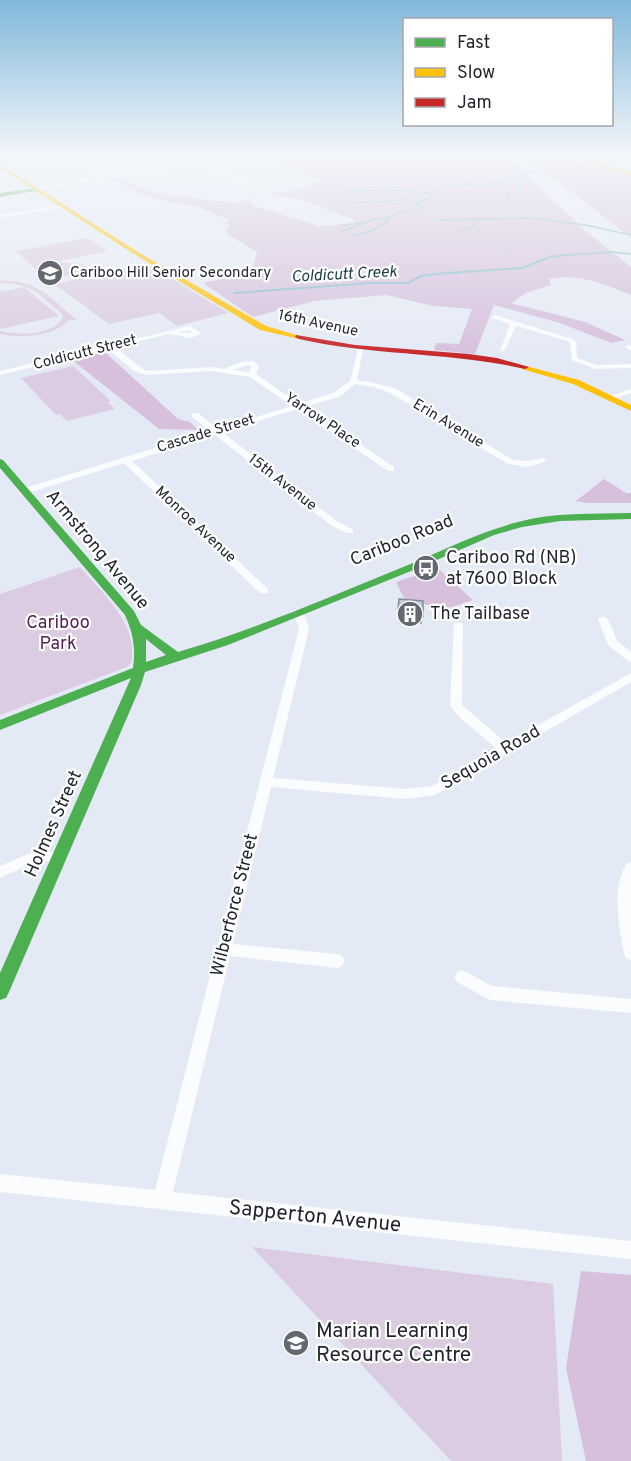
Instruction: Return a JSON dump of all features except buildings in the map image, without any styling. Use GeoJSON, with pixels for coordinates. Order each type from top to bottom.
{"type":"FeatureCollection","features":[{"type":"Feature","properties":{"kind":"main road","name":"16th Avenue"},"geometry":{"type":"LineString","coordinates":[[90,223],[254,324],[307,341],[361,350],[448,355],[502,362],[557,376],[612,397],[631,408]]}},
{"type":"Feature","properties":{"kind":"main road","name":"Armstrong Avenue"},"geometry":{"type":"LineString","coordinates":[[0,462],[130,614],[139,628],[143,648],[139,670]]}},
{"type":"Feature","properties":{"kind":"main road","name":"Cariboo Road"},"geometry":{"type":"LineString","coordinates":[[198,648],[209,638],[486,527],[522,517],[554,512],[631,510]]}},
{"type":"Feature","properties":{"kind":"main road","name":"Cariboo Road"},"geometry":{"type":"LineString","coordinates":[[0,725],[175,656],[198,648],[210,647],[500,530],[560,518],[631,516]]}},
{"type":"Feature","properties":{"kind":"main road"},"geometry":{"type":"LineString","coordinates":[[139,628],[175,656]]}},
{"type":"Feature","properties":{"kind":"main road","name":"Holmes Street"},"geometry":{"type":"LineString","coordinates":[[0,992],[139,670]]}},
{"type":"Feature","properties":{"kind":"street"},"geometry":{"type":"LineString","coordinates":[[495,317],[570,340],[573,342],[574,359],[595,367],[631,366]]}},
{"type":"Feature","properties":{"kind":"street"},"geometry":{"type":"LineString","coordinates":[[502,350],[514,323]]}},
{"type":"Feature","properties":{"kind":"street","name":"Coldicutt Street"},"geometry":{"type":"LineString","coordinates":[[0,373],[169,332]]}},
{"type":"Feature","properties":{"kind":"street","name":"Yarrow Place"},"geometry":{"type":"LineString","coordinates":[[110,346],[137,369],[146,373],[198,369],[226,370],[252,375],[391,468]]}},
{"type":"Feature","properties":{"kind":"street"},"geometry":{"type":"LineString","coordinates":[[353,382],[361,350]]}},
{"type":"Feature","properties":{"kind":"street","name":"Cascade Street"},"geometry":{"type":"LineString","coordinates":[[25,491],[301,406],[338,393],[353,382]]}},
{"type":"Feature","properties":{"kind":"street","name":"Erin Avenue"},"geometry":{"type":"LineString","coordinates":[[353,382],[375,385],[393,391],[511,462],[528,464],[543,461]]}},
{"type":"Feature","properties":{"kind":"street"},"geometry":{"type":"LineString","coordinates":[[612,397],[631,391]]}},
{"type":"Feature","properties":{"kind":"street","name":"15th Avenue"},"geometry":{"type":"LineString","coordinates":[[195,415],[335,524],[350,531]]}},
{"type":"Feature","properties":{"kind":"street","name":"Monroe Avenue"},"geometry":{"type":"LineString","coordinates":[[125,459],[264,591]]}},
{"type":"Feature","properties":{"kind":"street","name":"Wilberforce Street"},"geometry":{"type":"LineString","coordinates":[[162,1200],[304,629],[295,613]]}},
{"type":"Feature","properties":{"kind":"street"},"geometry":{"type":"LineString","coordinates":[[603,619],[612,643],[631,658]]}},
{"type":"Feature","properties":{"kind":"street"},"geometry":{"type":"LineString","coordinates":[[458,625],[456,706],[506,749]]}},
{"type":"Feature","properties":{"kind":"street","name":"Sequoia Road"},"geometry":{"type":"LineString","coordinates":[[266,782],[404,794],[426,792],[444,786],[631,677]]}},
{"type":"Feature","properties":{"kind":"street"},"geometry":{"type":"LineString","coordinates":[[0,872],[33,857],[58,857]]}},
{"type":"Feature","properties":{"kind":"street"},"geometry":{"type":"LineString","coordinates":[[631,868],[624,886],[623,902],[631,954]]}},
{"type":"Feature","properties":{"kind":"street"},"geometry":{"type":"LineString","coordinates":[[224,949],[337,961]]}},
{"type":"Feature","properties":{"kind":"street"},"geometry":{"type":"LineString","coordinates":[[462,977],[490,993],[631,1006]]}},
{"type":"Feature","properties":{"kind":"street","name":"Sapperton Avenue"},"geometry":{"type":"LineString","coordinates":[[0,1183],[631,1251]]}},
{"type":"Feature","properties":{"kind":"green space"},"geometry":{"type":"Polygon","coordinates":[[[88,238],[108,251],[56,262],[81,264],[96,271],[46,279],[16,251],[88,238]]]}},
{"type":"Feature","properties":{"kind":"green space"},"geometry":{"type":"Polygon","coordinates":[[[147,263],[228,313],[177,326],[159,313],[109,324],[54,284],[147,263]]]}},
{"type":"Feature","properties":{"kind":"green space"},"geometry":{"type":"Polygon","coordinates":[[[0,281],[13,281],[34,287],[51,297],[77,320],[69,320],[55,330],[37,335],[0,334],[0,331],[25,334],[44,331],[59,323],[63,317],[47,301],[27,287],[0,283],[0,281]]]}},
{"type":"Feature","properties":{"kind":"green space"},"geometry":{"type":"Polygon","coordinates":[[[24,287],[59,316],[0,329],[0,292],[24,287]]]}},
{"type":"Feature","properties":{"kind":"green space"},"geometry":{"type":"Polygon","coordinates":[[[73,366],[111,401],[108,402],[115,409],[67,421],[60,414],[56,415],[21,378],[73,366]]]}},
{"type":"Feature","properties":{"kind":"green space","name":"Cariboo Park"},"geometry":{"type":"Polygon","coordinates":[[[80,567],[117,610],[125,623],[132,649],[131,663],[127,667],[0,715],[0,594],[80,567]]]}},
{"type":"Feature","properties":{"kind":"green space"},"geometry":{"type":"Polygon","coordinates":[[[252,1247],[553,1284],[562,1461],[451,1461],[252,1247]]]}},
{"type":"Feature","properties":{"kind":"shaded area"},"geometry":{"type":"Polygon","coordinates":[[[226,223],[310,223],[319,226],[353,223],[577,223],[631,267],[631,295],[591,281],[570,277],[549,279],[551,285],[526,293],[511,303],[585,322],[625,340],[611,343],[560,323],[494,305],[475,354],[434,350],[436,343],[459,344],[472,309],[434,306],[386,295],[314,301],[253,317],[203,283],[252,272],[257,252],[227,234],[226,230],[230,226],[226,223]]]}},
{"type":"Feature","properties":{"kind":"shaded area"},"geometry":{"type":"Polygon","coordinates":[[[612,223],[631,223],[631,238],[612,223]]]}},
{"type":"Feature","properties":{"kind":"shaded area"},"geometry":{"type":"Polygon","coordinates":[[[105,352],[178,419],[190,422],[198,430],[159,429],[72,360],[105,352]]]}},
{"type":"Feature","properties":{"kind":"shaded area"},"geometry":{"type":"Polygon","coordinates":[[[604,479],[626,493],[631,493],[631,503],[576,501],[604,479]]]}},
{"type":"Feature","properties":{"kind":"shaded area"},"geometry":{"type":"Polygon","coordinates":[[[438,568],[473,600],[443,610],[404,598],[396,582],[438,568]]]}},
{"type":"Feature","properties":{"kind":"shaded area"},"geometry":{"type":"Polygon","coordinates":[[[581,1271],[631,1275],[631,1461],[586,1461],[566,1368],[581,1271]]]}},
{"type":"Feature","properties":{"kind":"waterway"},"geometry":{"type":"LineString","coordinates":[[343,225],[359,223]]}},
{"type":"Feature","properties":{"kind":"waterway"},"geometry":{"type":"LineString","coordinates":[[342,231],[364,223]]}},
{"type":"Feature","properties":{"kind":"waterway"},"geometry":{"type":"LineString","coordinates":[[354,236],[374,230],[385,223]]}},
{"type":"Feature","properties":{"kind":"waterway"},"geometry":{"type":"LineString","coordinates":[[461,230],[469,229],[475,223]]}},
{"type":"Feature","properties":{"kind":"waterway"},"geometry":{"type":"LineString","coordinates":[[571,223],[631,235]]}},
{"type":"Feature","properties":{"kind":"waterway","name":"Coldicutt Creek"},"geometry":{"type":"LineString","coordinates":[[560,256],[612,252],[631,254]]}},
{"type":"Feature","properties":{"kind":"waterway","name":"Coldicutt Creek"},"geometry":{"type":"LineString","coordinates":[[560,256],[564,255]]}},
{"type":"Feature","properties":{"kind":"waterway","name":"Coldicutt Creek"},"geometry":{"type":"LineString","coordinates":[[554,256],[560,256]]}},
{"type":"Feature","properties":{"kind":"waterway","name":"Coldicutt Creek"},"geometry":{"type":"LineString","coordinates":[[235,293],[371,283],[408,283],[421,276],[435,274],[522,268],[560,256]]}},
{"type":"Feature","properties":{"kind":"traffic: fast"},"geometry":{"type":"LineString","coordinates":[[0,462],[130,614],[138,632],[141,649],[140,666],[135,685],[0,992]]}},
{"type":"Feature","properties":{"kind":"traffic: fast"},"geometry":{"type":"LineString","coordinates":[[0,725],[164,660],[224,642],[412,567],[490,533],[521,524],[560,518],[631,516]]}},
{"type":"Feature","properties":{"kind":"traffic: fast"},"geometry":{"type":"LineString","coordinates":[[139,628],[175,656]]}},
{"type":"Feature","properties":{"kind":"traffic: slow"},"geometry":{"type":"LineString","coordinates":[[89,223],[263,328],[299,337]]}},
{"type":"Feature","properties":{"kind":"traffic: slow"},"geometry":{"type":"LineString","coordinates":[[525,367],[576,382],[631,408]]}},
{"type":"Feature","properties":{"kind":"traffic: jam"},"geometry":{"type":"LineString","coordinates":[[299,337],[355,347],[469,356],[525,367]]}},
{"type":"Feature","properties":{"kind":"place","name":"Cariboo Hill Senior Secondary"},"geometry":{"type":"Point","coordinates":[50,273]}},
{"type":"Feature","properties":{"kind":"place","name":"Cariboo Rd (NB) at 7600 Block"},"geometry":{"type":"Point","coordinates":[426,568]}},
{"type":"Feature","properties":{"kind":"place","name":"The Tailbase"},"geometry":{"type":"Point","coordinates":[410,614]}},
{"type":"Feature","properties":{"kind":"place","name":"Marian Learning Resource Centre"},"geometry":{"type":"Point","coordinates":[296,1343]}}]}
